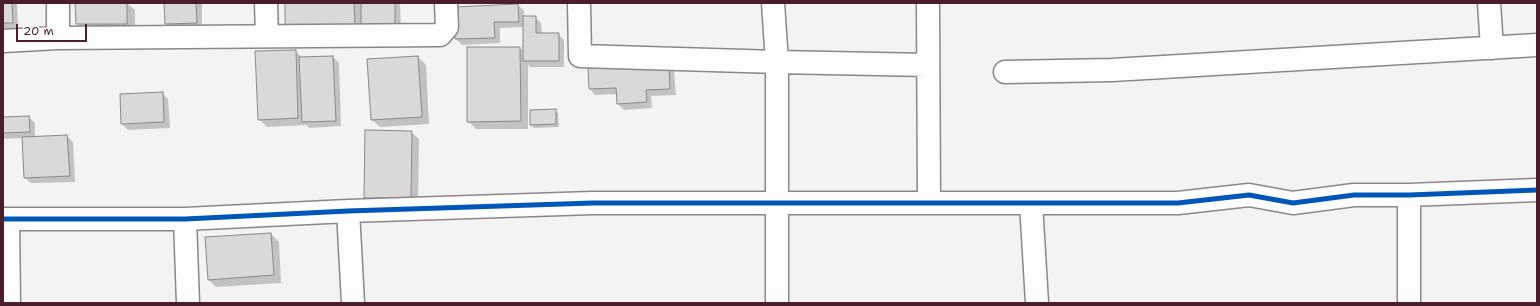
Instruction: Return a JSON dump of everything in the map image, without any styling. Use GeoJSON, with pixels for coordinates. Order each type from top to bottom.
{"type":"FeatureCollection","features":[{"type":"Feature","properties":{"kind":"street"},"geometry":{"type":"LineString","coordinates":[[58,3],[58,38]]}},
{"type":"Feature","properties":{"kind":"street"},"geometry":{"type":"LineString","coordinates":[[266,3],[267,36]]}},
{"type":"Feature","properties":{"kind":"street"},"geometry":{"type":"LineString","coordinates":[[3,41],[58,38],[440,35],[447,27],[446,3]]}},
{"type":"Feature","properties":{"kind":"street"},"geometry":{"type":"LineString","coordinates":[[579,3],[580,56],[776,62],[928,64]]}},
{"type":"Feature","properties":{"kind":"street"},"geometry":{"type":"LineString","coordinates":[[773,3],[776,62],[776,303]]}},
{"type":"Feature","properties":{"kind":"street"},"geometry":{"type":"LineString","coordinates":[[928,3],[930,203]]}},
{"type":"Feature","properties":{"kind":"street"},"geometry":{"type":"LineString","coordinates":[[1488,3],[1492,48]]}},
{"type":"Feature","properties":{"kind":"street"},"geometry":{"type":"LineString","coordinates":[[1005,72],[1112,70],[1537,45]]}},
{"type":"Feature","properties":{"kind":"street"},"geometry":{"type":"LineString","coordinates":[[9,303],[6,219],[185,219],[348,211],[593,203],[1178,203],[1249,195],[1293,203],[1354,195],[1409,195],[1537,190]]}},
{"type":"Feature","properties":{"kind":"street"},"geometry":{"type":"LineString","coordinates":[[1409,195],[1409,303]]}},
{"type":"Feature","properties":{"kind":"street"},"geometry":{"type":"LineString","coordinates":[[1031,203],[1037,303]]}},
{"type":"Feature","properties":{"kind":"street"},"geometry":{"type":"LineString","coordinates":[[348,211],[353,303]]}},
{"type":"Feature","properties":{"kind":"street"},"geometry":{"type":"LineString","coordinates":[[185,219],[188,303]]}},
{"type":"Feature","properties":{"kind":"building"},"geometry":{"type":"Polygon","coordinates":[[[3,3],[12,3],[13,23],[3,23],[3,3]]]}},
{"type":"Feature","properties":{"kind":"building"},"geometry":{"type":"Polygon","coordinates":[[[75,3],[127,3],[127,24],[76,24],[75,3]]]}},
{"type":"Feature","properties":{"kind":"building"},"geometry":{"type":"Polygon","coordinates":[[[164,3],[196,3],[197,23],[165,24],[164,3]]]}},
{"type":"Feature","properties":{"kind":"building"},"geometry":{"type":"Polygon","coordinates":[[[285,3],[354,3],[355,25],[285,26],[285,3]]]}},
{"type":"Feature","properties":{"kind":"building"},"geometry":{"type":"Polygon","coordinates":[[[361,3],[395,3],[395,26],[361,26],[361,3]]]}},
{"type":"Feature","properties":{"kind":"building"},"geometry":{"type":"Polygon","coordinates":[[[518,4],[519,22],[494,22],[495,38],[455,39],[454,7],[518,4]]]}},
{"type":"Feature","properties":{"kind":"building"},"geometry":{"type":"Polygon","coordinates":[[[523,16],[536,16],[536,33],[559,33],[559,61],[523,61],[523,16]]]}},
{"type":"Feature","properties":{"kind":"building"},"geometry":{"type":"Polygon","coordinates":[[[467,47],[520,47],[521,121],[467,122],[467,47]]]}},
{"type":"Feature","properties":{"kind":"building"},"geometry":{"type":"Polygon","coordinates":[[[296,50],[298,118],[258,120],[255,51],[296,50]]]}},
{"type":"Feature","properties":{"kind":"building"},"geometry":{"type":"Polygon","coordinates":[[[333,56],[336,121],[302,122],[299,57],[333,56]]]}},
{"type":"Feature","properties":{"kind":"building"},"geometry":{"type":"Polygon","coordinates":[[[418,56],[422,117],[371,120],[367,59],[418,56]]]}},
{"type":"Feature","properties":{"kind":"building"},"geometry":{"type":"Polygon","coordinates":[[[669,65],[670,89],[646,90],[647,102],[617,104],[616,88],[589,89],[588,68],[669,65]]]}},
{"type":"Feature","properties":{"kind":"building"},"geometry":{"type":"Polygon","coordinates":[[[163,92],[164,122],[121,124],[120,94],[163,92]]]}},
{"type":"Feature","properties":{"kind":"building"},"geometry":{"type":"Polygon","coordinates":[[[556,109],[556,124],[530,125],[530,110],[556,109]]]}},
{"type":"Feature","properties":{"kind":"building"},"geometry":{"type":"Polygon","coordinates":[[[29,116],[30,132],[3,133],[3,117],[29,116]]]}},
{"type":"Feature","properties":{"kind":"building"},"geometry":{"type":"Polygon","coordinates":[[[365,130],[412,131],[411,198],[364,198],[365,130]]]}},
{"type":"Feature","properties":{"kind":"building"},"geometry":{"type":"Polygon","coordinates":[[[67,135],[70,176],[24,178],[22,137],[67,135]]]}},
{"type":"Feature","properties":{"kind":"building"},"geometry":{"type":"Polygon","coordinates":[[[271,233],[274,275],[208,280],[205,237],[271,233]]]}},
{"type":"Feature","properties":{"kind":"cycle path"},"geometry":{"type":"LineString","coordinates":[[3,219],[185,219],[348,211],[593,203],[1178,203],[1249,195],[1293,203],[1354,195],[1409,195],[1537,190]]}}]}
